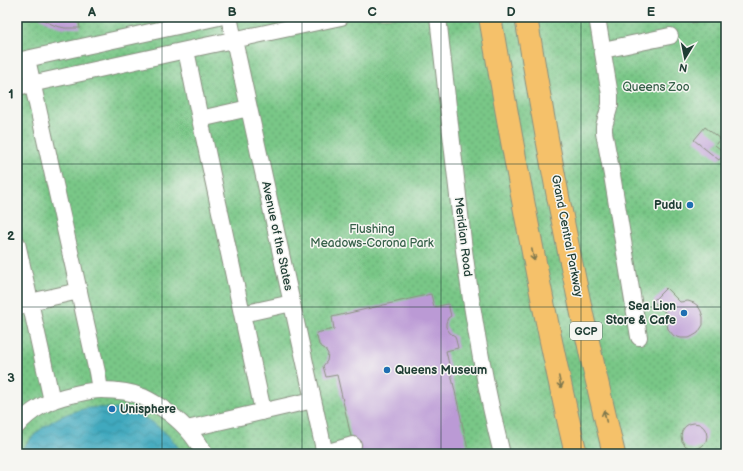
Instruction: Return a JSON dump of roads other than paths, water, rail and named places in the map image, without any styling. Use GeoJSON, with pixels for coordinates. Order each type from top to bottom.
{"type":"FeatureCollection","features":[{"type":"Feature","properties":{"kind":"highway"},"geometry":{"type":"LineString","coordinates":[[476,17],[525,217]]}},
{"type":"Feature","properties":{"kind":"highway"},"geometry":{"type":"LineString","coordinates":[[490,17],[525,217],[576,454]]}},
{"type":"Feature","properties":{"kind":"highway","name":"Grand Central Parkway"},"geometry":{"type":"LineString","coordinates":[[526,17],[560,208],[614,454]]}},
{"type":"Feature","properties":{"kind":"highway"},"geometry":{"type":"LineString","coordinates":[[542,17],[560,208]]}},
{"type":"Feature","properties":{"kind":"street"},"geometry":{"type":"LineString","coordinates":[[100,390],[33,84],[22,60],[219,17]]}},
{"type":"Feature","properties":{"kind":"street","name":"Avenue of the States"},"geometry":{"type":"LineString","coordinates":[[229,17],[325,454]]}},
{"type":"Feature","properties":{"kind":"street"},"geometry":{"type":"LineString","coordinates":[[17,87],[341,17]]}},
{"type":"Feature","properties":{"kind":"street","name":"Meridian Road"},"geometry":{"type":"LineString","coordinates":[[438,17],[469,286],[480,354],[502,454]]}},
{"type":"Feature","properties":{"kind":"street"},"geometry":{"type":"LineString","coordinates":[[597,17],[610,94],[610,105],[604,126],[604,132],[639,337]]}},
{"type":"Feature","properties":{"kind":"street"},"geometry":{"type":"LineString","coordinates":[[603,50],[670,36]]}},
{"type":"Feature","properties":{"kind":"street"},"geometry":{"type":"LineString","coordinates":[[186,50],[263,411]]}},
{"type":"Feature","properties":{"kind":"street"},"geometry":{"type":"LineString","coordinates":[[200,119],[249,108]]}},
{"type":"Feature","properties":{"kind":"street"},"geometry":{"type":"LineString","coordinates":[[17,243],[23,305],[52,401]]}},
{"type":"Feature","properties":{"kind":"street"},"geometry":{"type":"LineString","coordinates":[[23,305],[79,291]]}},
{"type":"Feature","properties":{"kind":"street"},"geometry":{"type":"LineString","coordinates":[[242,314],[292,303]]}},
{"type":"Feature","properties":{"kind":"street"},"geometry":{"type":"LineString","coordinates":[[17,426],[29,414],[46,403],[61,397],[100,390],[123,392],[142,396],[178,420],[192,434],[205,454]]}},
{"type":"Feature","properties":{"kind":"street"},"geometry":{"type":"LineString","coordinates":[[187,429],[313,400]]}},
{"type":"Feature","properties":{"kind":"street"},"geometry":{"type":"LineString","coordinates":[[325,454],[353,445]]}},
{"type":"Feature","properties":{"kind":"water"},"geometry":{"type":"Polygon","coordinates":[[[88,408],[117,409],[143,417],[165,432],[183,454],[19,454],[40,430],[57,418],[88,408]]]}},
{"type":"Feature","properties":{"kind":"place","name":"Pudu"},"geometry":{"type":"Point","coordinates":[690,205]}},
{"type":"Feature","properties":{"kind":"place","name":"Sea Lion Store & Cafe"},"geometry":{"type":"Point","coordinates":[684,313]}},
{"type":"Feature","properties":{"kind":"place","name":"Queens Museum"},"geometry":{"type":"Point","coordinates":[387,370]}},
{"type":"Feature","properties":{"kind":"place","name":"Unisphere"},"geometry":{"type":"Point","coordinates":[112,409]}},
{"type":"Feature","properties":{"kind":"park label","name":"Queens Zoo"},"geometry":{"type":"Point","coordinates":[656,87]}},
{"type":"Feature","properties":{"kind":"park label","name":"Flushing Meadows-Corona Park"},"geometry":{"type":"Point","coordinates":[372,236]}}]}
